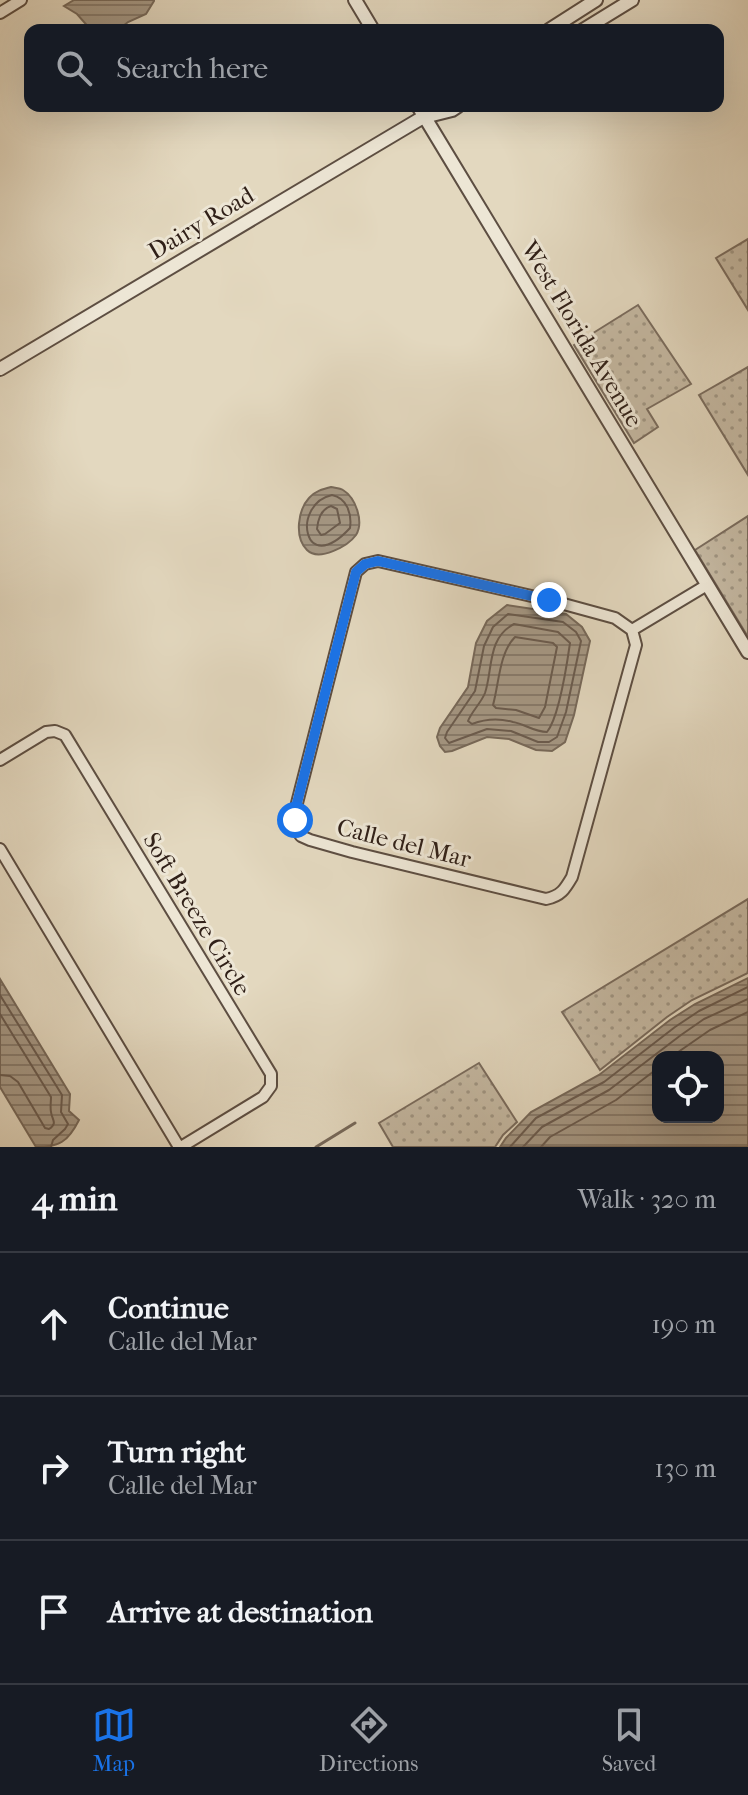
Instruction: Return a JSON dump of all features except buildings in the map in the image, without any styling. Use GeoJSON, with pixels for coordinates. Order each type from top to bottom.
{"type":"FeatureCollection","features":[{"type":"Feature","properties":{"kind":"street"},"geometry":{"type":"LineString","coordinates":[[0,13],[21,0]]}},
{"type":"Feature","properties":{"kind":"street"},"geometry":{"type":"LineString","coordinates":[[355,0],[369,24]]}},
{"type":"Feature","properties":{"kind":"street"},"geometry":{"type":"LineString","coordinates":[[558,24],[596,0]]}},
{"type":"Feature","properties":{"kind":"street"},"geometry":{"type":"LineString","coordinates":[[593,24],[632,0]]}},
{"type":"Feature","properties":{"kind":"street","name":"Dairy Road"},"geometry":{"type":"LineString","coordinates":[[0,369],[420,112]]}},
{"type":"Feature","properties":{"kind":"street","name":"West Florida Avenue"},"geometry":{"type":"LineString","coordinates":[[423,112],[748,652]]}},
{"type":"Feature","properties":{"kind":"street","name":"Calle del Mar"},"geometry":{"type":"LineString","coordinates":[[378,561],[549,600],[615,618],[632,630],[636,645],[572,877],[564,892],[546,899],[352,852],[310,840],[301,836],[296,829],[295,811],[356,572],[365,564],[378,561]]}},
{"type":"Feature","properties":{"kind":"street"},"geometry":{"type":"LineString","coordinates":[[632,630],[707,585]]}},
{"type":"Feature","properties":{"kind":"street","name":"Soft Breeze Circle"},"geometry":{"type":"LineString","coordinates":[[0,760],[46,732],[65,735],[271,1074],[271,1086],[263,1097],[180,1147]]}},
{"type":"Feature","properties":{"kind":"street"},"geometry":{"type":"LineString","coordinates":[[0,849],[180,1147]]}},
{"type":"Feature","properties":{"kind":"shaded area"},"geometry":{"type":"Polygon","coordinates":[[[748,239],[748,310],[716,258],[748,239]]]}},
{"type":"Feature","properties":{"kind":"shaded area"},"geometry":{"type":"Polygon","coordinates":[[[638,305],[691,384],[647,409],[658,427],[634,443],[574,345],[638,305]]]}},
{"type":"Feature","properties":{"kind":"shaded area"},"geometry":{"type":"Polygon","coordinates":[[[748,367],[748,475],[699,395],[748,367]]]}},
{"type":"Feature","properties":{"kind":"shaded area"},"geometry":{"type":"Polygon","coordinates":[[[748,516],[748,637],[695,550],[748,516]]]}},
{"type":"Feature","properties":{"kind":"shaded area"},"geometry":{"type":"Polygon","coordinates":[[[748,899],[748,973],[692,1000],[600,1070],[562,1012],[748,899]]]}},
{"type":"Feature","properties":{"kind":"shaded area"},"geometry":{"type":"Polygon","coordinates":[[[479,1063],[517,1122],[495,1147],[393,1147],[379,1123],[479,1063]]]}},
{"type":"Feature","properties":{"kind":"water"},"geometry":{"type":"Polygon","coordinates":[[[74,0],[154,0],[146,14],[126,24],[86,24],[64,6],[74,0]]]}},
{"type":"Feature","properties":{"kind":"water"},"geometry":{"type":"Polygon","coordinates":[[[331,487],[342,489],[352,499],[359,517],[358,530],[340,548],[326,553],[312,553],[300,538],[300,516],[311,496],[331,487]]]}},
{"type":"Feature","properties":{"kind":"water"},"geometry":{"type":"Polygon","coordinates":[[[507,605],[566,614],[582,627],[590,641],[565,742],[552,751],[536,750],[509,739],[487,737],[445,752],[437,737],[440,728],[468,687],[476,643],[487,621],[507,605]]]}},
{"type":"Feature","properties":{"kind":"water"},"geometry":{"type":"Polygon","coordinates":[[[748,978],[748,1147],[500,1147],[531,1112],[599,1075],[670,1020],[748,978]]]}},
{"type":"Feature","properties":{"kind":"water"},"geometry":{"type":"Polygon","coordinates":[[[0,979],[70,1094],[69,1111],[79,1120],[67,1138],[51,1146],[36,1147],[0,1087],[0,979]]]}},
{"type":"Feature","properties":{"kind":"waterway"},"geometry":{"type":"LineString","coordinates":[[316,1147],[355,1123]]}},
{"type":"Feature","properties":{"kind":"route"},"geometry":{"type":"LineString","coordinates":[[295,820],[356,572],[365,564],[378,561],[549,600]]}}]}
